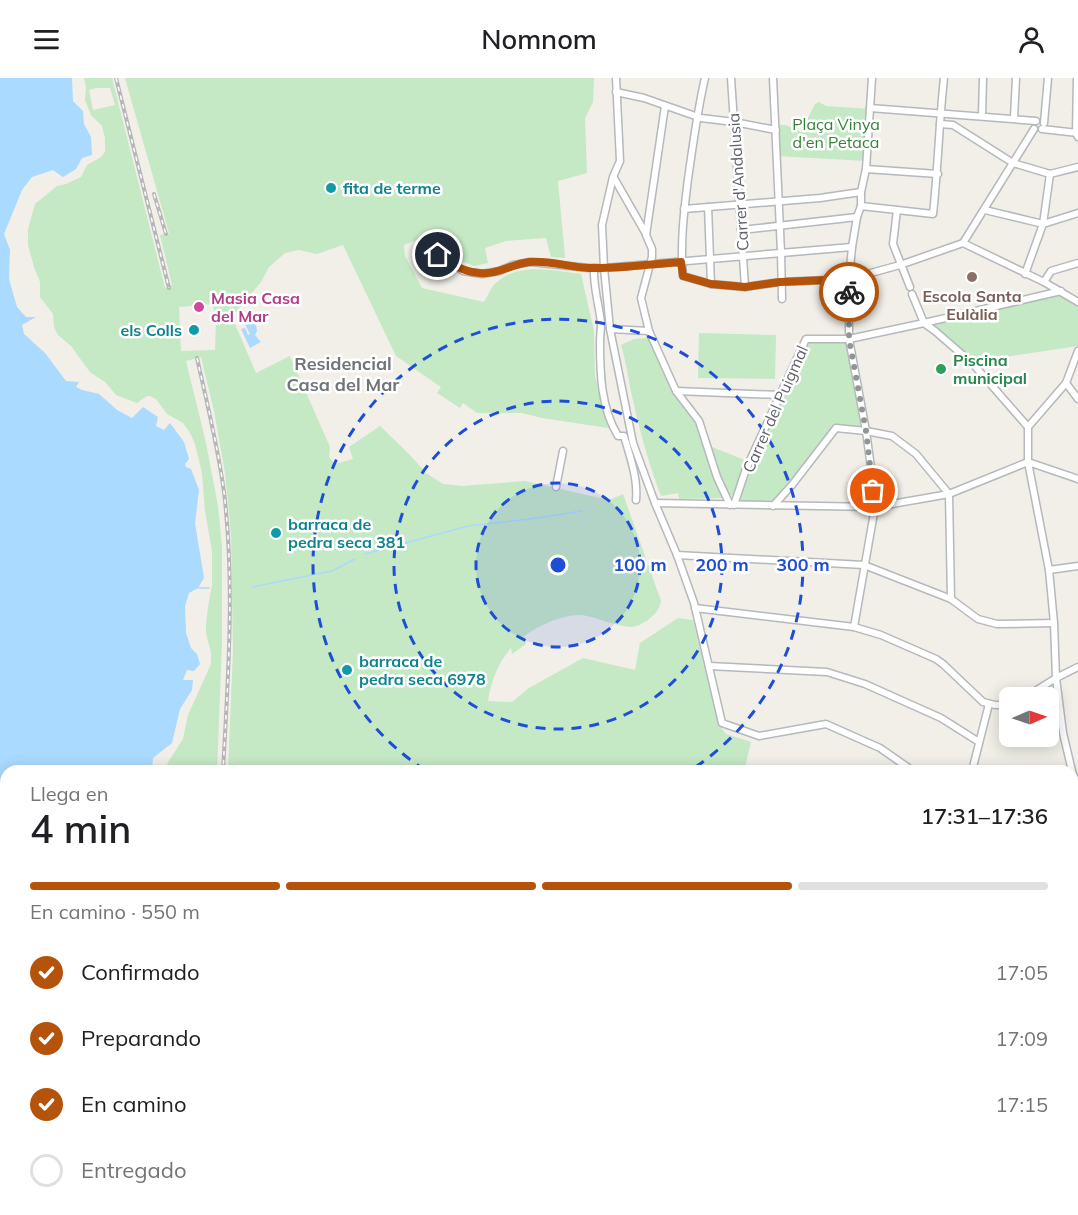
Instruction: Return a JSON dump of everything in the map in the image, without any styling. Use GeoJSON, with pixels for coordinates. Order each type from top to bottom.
{"type":"FeatureCollection","features":[{"type":"Feature","properties":{"kind":"street"},"geometry":{"type":"LineString","coordinates":[[616,78],[620,161],[613,177],[602,225],[610,328],[633,442],[695,608],[722,723],[759,736],[826,724],[880,748],[904,765]]}},
{"type":"Feature","properties":{"kind":"street"},"geometry":{"type":"LineString","coordinates":[[705,78],[696,116],[684,209],[681,262],[683,276],[711,284],[745,287],[782,282],[849,279],[900,265],[963,243],[1013,163],[1040,127],[1041,121],[870,108]]}},
{"type":"Feature","properties":{"kind":"street","name":"Carrer d'Andalusia"},"geometry":{"type":"LineString","coordinates":[[731,78],[745,287]]}},
{"type":"Feature","properties":{"kind":"street"},"geometry":{"type":"LineString","coordinates":[[773,78],[782,299]]}},
{"type":"Feature","properties":{"kind":"street"},"geometry":{"type":"LineString","coordinates":[[854,627],[874,507],[866,431],[849,339],[849,279],[852,247],[866,169],[872,78]]}},
{"type":"Feature","properties":{"kind":"street"},"geometry":{"type":"LineString","coordinates":[[861,206],[933,214],[944,78]]}},
{"type":"Feature","properties":{"kind":"street"},"geometry":{"type":"LineString","coordinates":[[982,116],[983,78]]}},
{"type":"Feature","properties":{"kind":"street"},"geometry":{"type":"LineString","coordinates":[[1014,118],[1017,78]]}},
{"type":"Feature","properties":{"kind":"street"},"geometry":{"type":"LineString","coordinates":[[1040,127],[1048,78]]}},
{"type":"Feature","properties":{"kind":"street"},"geometry":{"type":"LineString","coordinates":[[1040,127],[1078,134],[1077,78]]}},
{"type":"Feature","properties":{"kind":"street"},"geometry":{"type":"LineString","coordinates":[[616,92],[644,98],[701,118],[776,130]]}},
{"type":"Feature","properties":{"kind":"street"},"geometry":{"type":"LineString","coordinates":[[646,235],[665,106]]}},
{"type":"Feature","properties":{"kind":"street"},"geometry":{"type":"LineString","coordinates":[[940,124],[954,126],[1013,163],[1050,174],[1078,167]]}},
{"type":"Feature","properties":{"kind":"street"},"geometry":{"type":"LineString","coordinates":[[866,169],[938,174]]}},
{"type":"Feature","properties":{"kind":"street"},"geometry":{"type":"LineString","coordinates":[[1025,274],[1043,224],[1050,174]]}},
{"type":"Feature","properties":{"kind":"street"},"geometry":{"type":"LineString","coordinates":[[613,177],[652,249],[651,264],[641,298],[649,331],[676,391],[699,422],[717,477],[732,505]]}},
{"type":"Feature","properties":{"kind":"street"},"geometry":{"type":"LineString","coordinates":[[684,209],[739,206],[861,192]]}},
{"type":"Feature","properties":{"kind":"street"},"geometry":{"type":"LineString","coordinates":[[708,207],[711,284]]}},
{"type":"Feature","properties":{"kind":"street"},"geometry":{"type":"LineString","coordinates":[[897,210],[893,244],[924,323],[973,364],[1028,427],[1028,462],[1049,570],[1056,678],[1063,733],[1070,765]]}},
{"type":"Feature","properties":{"kind":"street"},"geometry":{"type":"LineString","coordinates":[[985,210],[1043,224],[1078,213]]}},
{"type":"Feature","properties":{"kind":"street"},"geometry":{"type":"LineString","coordinates":[[741,230],[857,217]]}},
{"type":"Feature","properties":{"kind":"street"},"geometry":{"type":"LineString","coordinates":[[963,243],[1044,282],[1078,302]]}},
{"type":"Feature","properties":{"kind":"street"},"geometry":{"type":"LineString","coordinates":[[438,255],[463,271],[482,274],[530,262],[604,268],[852,247]]}},
{"type":"Feature","properties":{"kind":"street"},"geometry":{"type":"LineString","coordinates":[[1044,282],[1051,271],[1078,263]]}},
{"type":"Feature","properties":{"kind":"street"},"geometry":{"type":"LineString","coordinates":[[594,268],[594,285],[601,324],[602,394],[610,423],[618,436],[624,436],[634,468],[636,500]]}},
{"type":"Feature","properties":{"kind":"street","name":"Carrer del Puigmal"},"geometry":{"type":"LineString","coordinates":[[732,505],[746,469],[806,339],[849,339],[1061,291]]}},
{"type":"Feature","properties":{"kind":"street"},"geometry":{"type":"LineString","coordinates":[[610,328],[649,331]]}},
{"type":"Feature","properties":{"kind":"street"},"geometry":{"type":"LineString","coordinates":[[1028,427],[1066,384],[1078,351]]}},
{"type":"Feature","properties":{"kind":"street"},"geometry":{"type":"LineString","coordinates":[[1066,384],[1078,399]]}},
{"type":"Feature","properties":{"kind":"street"},"geometry":{"type":"LineString","coordinates":[[676,391],[780,395]]}},
{"type":"Feature","properties":{"kind":"street"},"geometry":{"type":"LineString","coordinates":[[773,506],[836,428],[891,436],[916,454],[949,494],[951,599]]}},
{"type":"Feature","properties":{"kind":"street"},"geometry":{"type":"LineString","coordinates":[[556,487],[563,451]]}},
{"type":"Feature","properties":{"kind":"street"},"geometry":{"type":"LineString","coordinates":[[654,503],[874,507],[949,494],[1028,462],[1078,479]]}},
{"type":"Feature","properties":{"kind":"street"},"geometry":{"type":"LineString","coordinates":[[676,555],[864,565],[951,599],[978,619],[997,624],[1054,623]]}},
{"type":"Feature","properties":{"kind":"street"},"geometry":{"type":"LineString","coordinates":[[1049,570],[1078,566]]}},
{"type":"Feature","properties":{"kind":"street"},"geometry":{"type":"LineString","coordinates":[[695,608],[854,627],[881,635],[936,659],[982,702],[999,704]]}},
{"type":"Feature","properties":{"kind":"street"},"geometry":{"type":"LineString","coordinates":[[709,666],[827,672],[865,684],[941,718],[980,741]]}},
{"type":"Feature","properties":{"kind":"street"},"geometry":{"type":"LineString","coordinates":[[1042,687],[1078,667]]}},
{"type":"Feature","properties":{"kind":"street"},"geometry":{"type":"LineString","coordinates":[[974,765],[988,704]]}},
{"type":"Feature","properties":{"kind":"green space"},"geometry":{"type":"Polygon","coordinates":[[[84,78],[112,78],[165,288],[172,285],[160,235],[169,233],[125,78],[594,78],[593,102],[585,118],[587,173],[558,181],[565,258],[551,257],[546,238],[506,241],[485,248],[488,263],[474,266],[454,258],[434,233],[404,245],[405,256],[422,288],[484,302],[495,284],[516,272],[538,269],[581,274],[594,331],[595,376],[608,428],[522,413],[477,413],[463,403],[460,408],[437,393],[441,387],[396,356],[343,245],[317,254],[299,250],[285,253],[269,267],[261,282],[232,317],[256,373],[290,356],[330,447],[329,457],[335,464],[353,459],[349,447],[380,426],[426,473],[443,484],[462,486],[525,481],[609,500],[623,494],[661,601],[655,614],[640,625],[633,627],[581,615],[558,619],[541,626],[521,639],[525,639],[526,644],[512,654],[511,648],[506,654],[491,686],[488,701],[512,702],[529,688],[583,658],[635,670],[640,643],[678,618],[693,620],[719,725],[726,734],[751,742],[745,765],[228,765],[233,650],[231,534],[225,473],[201,357],[186,361],[206,443],[218,506],[222,547],[222,643],[217,765],[167,765],[183,739],[188,715],[211,664],[206,625],[212,585],[212,551],[205,511],[202,473],[195,444],[183,423],[167,414],[156,399],[147,396],[137,403],[116,395],[105,382],[90,372],[71,346],[58,335],[54,327],[53,314],[40,297],[40,282],[28,245],[28,229],[35,204],[57,186],[81,177],[87,165],[105,152],[102,126],[91,115],[85,100],[84,78]],[[110,88],[89,90],[93,110],[115,105],[110,88]],[[213,304],[179,307],[181,351],[215,350],[216,323],[213,304]]]}},
{"type":"Feature","properties":{"kind":"green space","name":"Plaça Vinya d'en Petaca"},"geometry":{"type":"Polygon","coordinates":[[[819,102],[826,106],[870,109],[866,161],[777,156],[778,125],[786,125],[801,132],[815,104],[819,102]]]}},
{"type":"Feature","properties":{"kind":"green space"},"geometry":{"type":"Polygon","coordinates":[[[1061,291],[1078,302],[1078,346],[978,361],[924,323],[1061,291]]]}},
{"type":"Feature","properties":{"kind":"green space"},"geometry":{"type":"Polygon","coordinates":[[[699,333],[776,335],[775,379],[698,378],[699,333]]]}},
{"type":"Feature","properties":{"kind":"green space"},"geometry":{"type":"Polygon","coordinates":[[[648,338],[674,392],[698,423],[722,498],[679,499],[678,493],[661,496],[649,463],[621,345],[634,339],[648,338]]]}},
{"type":"Feature","properties":{"kind":"green space"},"geometry":{"type":"Polygon","coordinates":[[[807,341],[847,343],[861,427],[836,424],[777,499],[739,503],[738,500],[807,341]]]}},
{"type":"Feature","properties":{"kind":"green space"},"geometry":{"type":"Polygon","coordinates":[[[712,447],[745,460],[735,496],[726,494],[712,447]]]}},
{"type":"Feature","properties":{"kind":"water"},"geometry":{"type":"Polygon","coordinates":[[[0,78],[72,78],[73,101],[83,111],[84,124],[91,137],[92,155],[82,158],[76,169],[63,177],[53,170],[32,177],[22,190],[4,234],[10,250],[9,279],[17,307],[26,317],[36,317],[22,325],[24,334],[45,353],[66,381],[79,382],[76,387],[99,394],[117,410],[132,418],[143,407],[158,417],[156,426],[164,430],[170,423],[184,442],[189,459],[185,464],[191,469],[199,490],[195,523],[204,578],[198,588],[189,593],[185,606],[186,633],[200,664],[194,671],[187,670],[183,680],[193,680],[192,690],[180,709],[172,743],[153,758],[152,765],[0,765],[0,78]]]}},
{"type":"Feature","properties":{"kind":"water"},"geometry":{"type":"Polygon","coordinates":[[[255,319],[257,331],[255,335],[261,342],[250,348],[241,329],[245,328],[248,335],[250,334],[245,324],[255,319]]]}},
{"type":"Feature","properties":{"kind":"waterway"},"geometry":{"type":"LineString","coordinates":[[365,554],[468,526],[582,511]]}},
{"type":"Feature","properties":{"kind":"waterway"},"geometry":{"type":"LineString","coordinates":[[252,587],[332,571],[355,559]]}},
{"type":"Feature","properties":{"kind":"waterway"},"geometry":{"type":"LineString","coordinates":[[198,588],[209,588]]}},
{"type":"Feature","properties":{"kind":"railway"},"geometry":{"type":"LineString","coordinates":[[116,78],[169,288]]}},
{"type":"Feature","properties":{"kind":"railway"},"geometry":{"type":"LineString","coordinates":[[154,194],[166,234]]}},
{"type":"Feature","properties":{"kind":"railway"},"geometry":{"type":"LineString","coordinates":[[197,358],[219,458],[227,527],[230,632],[223,765]]}},
{"type":"Feature","properties":{"kind":"way so far"},"geometry":{"type":"LineString","coordinates":[[849,292],[849,339],[866,431],[873,491]]}},
{"type":"Feature","properties":{"kind":"place","name":"fita de terme"},"geometry":{"type":"Point","coordinates":[331,188]}},
{"type":"Feature","properties":{"kind":"place","name":"Escola Santa Eulàlia"},"geometry":{"type":"Point","coordinates":[972,277]}},
{"type":"Feature","properties":{"kind":"place","name":"Masia Casa del Mar"},"geometry":{"type":"Point","coordinates":[199,307]}},
{"type":"Feature","properties":{"kind":"place","name":"els Colls"},"geometry":{"type":"Point","coordinates":[194,330]}},
{"type":"Feature","properties":{"kind":"place","name":"Piscina municipal"},"geometry":{"type":"Point","coordinates":[941,369]}},
{"type":"Feature","properties":{"kind":"place","name":"barraca de pedra seca 381"},"geometry":{"type":"Point","coordinates":[276,533]}},
{"type":"Feature","properties":{"kind":"place","name":"barraca de pedra seca 6978"},"geometry":{"type":"Point","coordinates":[347,670]}},
{"type":"Feature","properties":{"kind":"district","name":"Residencial Casa del Mar"},"geometry":{"type":"Point","coordinates":[343,374]}},
{"type":"Feature","properties":{"kind":"route"},"geometry":{"type":"LineString","coordinates":[[438,255],[463,271],[482,274],[530,262],[604,268],[681,262],[683,276],[711,284],[745,287],[780,282],[849,279],[849,292]]}}]}
